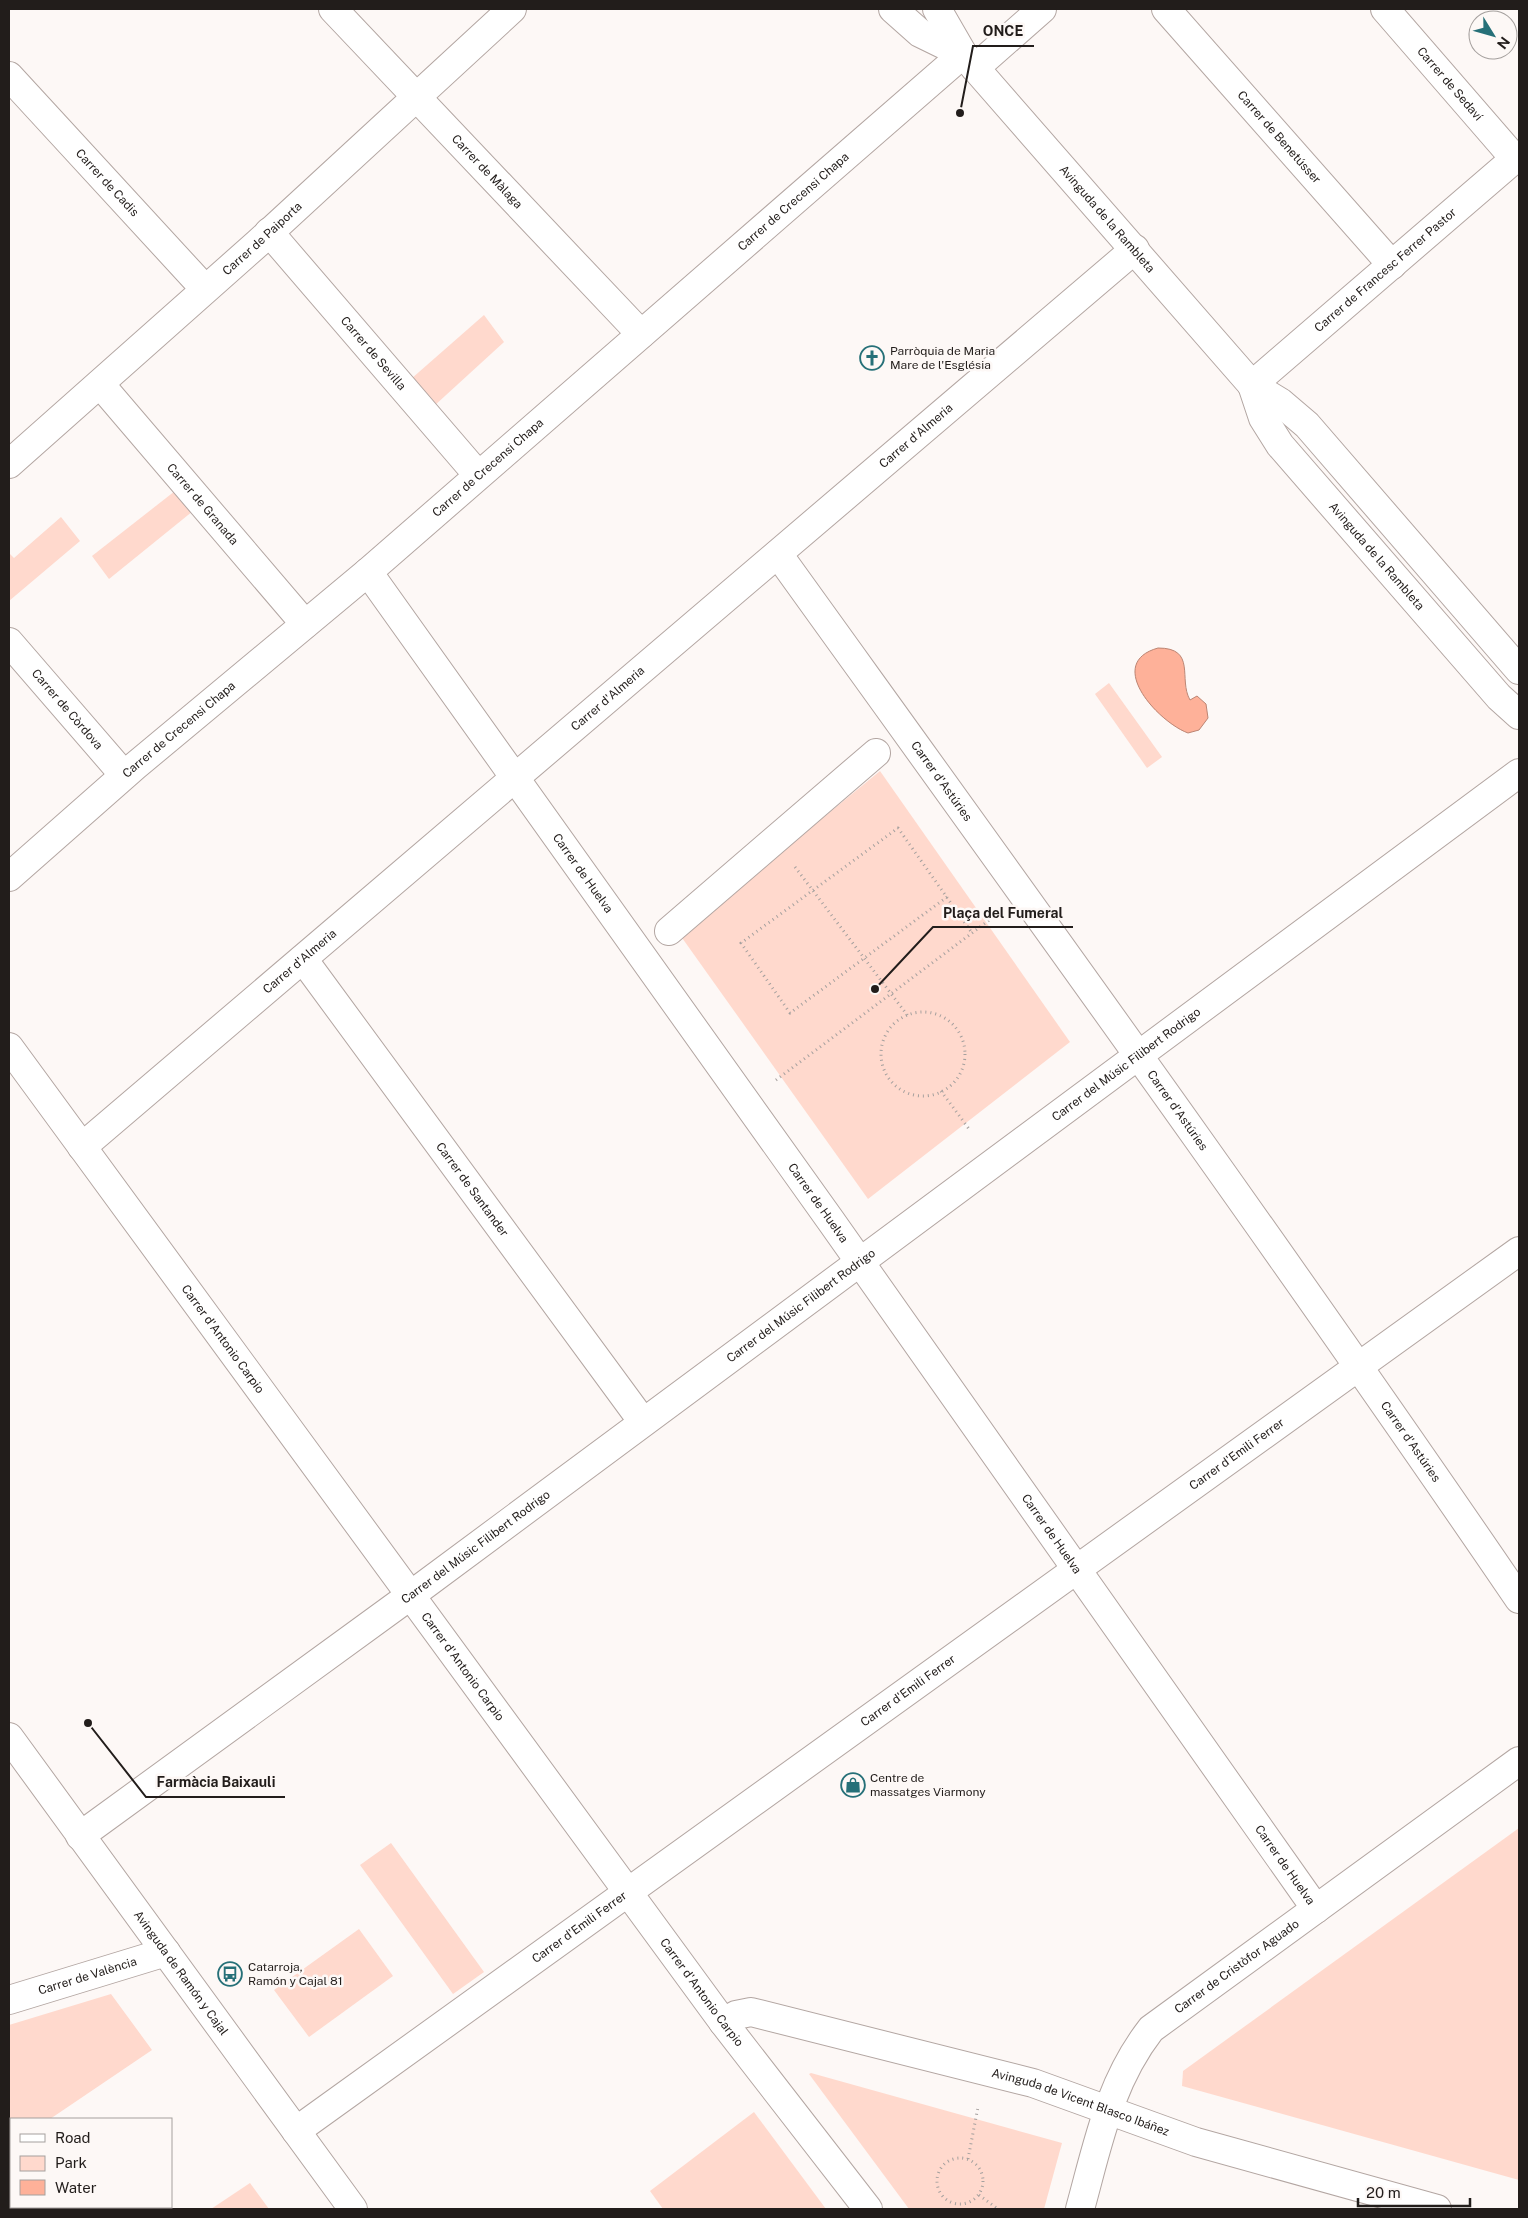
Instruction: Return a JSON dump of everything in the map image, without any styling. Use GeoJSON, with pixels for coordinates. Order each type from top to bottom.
{"type":"FeatureCollection","features":[{"type":"Feature","properties":{"kind":"street","name":"Carrer de Màlaga"},"geometry":{"type":"LineString","coordinates":[[333,9],[641,334]]}},
{"type":"Feature","properties":{"kind":"street","name":"Carrer de Paiporta"},"geometry":{"type":"LineString","coordinates":[[9,464],[269,232],[512,9]]}},
{"type":"Feature","properties":{"kind":"street","name":"Avinguda de la Rambleta"},"geometry":{"type":"LineString","coordinates":[[893,9],[920,33],[969,61]]}},
{"type":"Feature","properties":{"kind":"street","name":"Avinguda de la Rambleta"},"geometry":{"type":"LineString","coordinates":[[937,9],[969,61],[1252,385],[1280,402],[1307,425],[1519,670]]}},
{"type":"Feature","properties":{"kind":"street","name":"Carrer de Crecensi Chapa"},"geometry":{"type":"LineString","coordinates":[[9,877],[124,776],[368,572],[641,334],[969,61],[1042,9]]}},
{"type":"Feature","properties":{"kind":"street","name":"Carrer de Benetússer"},"geometry":{"type":"LineString","coordinates":[[1166,9],[1392,265]]}},
{"type":"Feature","properties":{"kind":"street","name":"Carrer de Sedaví"},"geometry":{"type":"LineString","coordinates":[[1385,9],[1517,157]]}},
{"type":"Feature","properties":{"kind":"street","name":"Carrer de Cadis"},"geometry":{"type":"LineString","coordinates":[[9,76],[205,289]]}},
{"type":"Feature","properties":{"kind":"street","name":"Carrer de Francesc Ferrer Pastor"},"geometry":{"type":"LineString","coordinates":[[1252,385],[1517,157]]}},
{"type":"Feature","properties":{"kind":"street","name":"Carrer de Sevilla"},"geometry":{"type":"LineString","coordinates":[[269,232],[478,475]]}},
{"type":"Feature","properties":{"kind":"street","name":"Carrer d'Almeria"},"geometry":{"type":"LineString","coordinates":[[82,1147],[1135,249]]}},
{"type":"Feature","properties":{"kind":"street","name":"Carrer de Granada"},"geometry":{"type":"LineString","coordinates":[[100,384],[305,624]]}},
{"type":"Feature","properties":{"kind":"street","name":"Avinguda de la Rambleta"},"geometry":{"type":"LineString","coordinates":[[1252,385],[1263,418],[1280,445],[1499,697],[1519,715]]}},
{"type":"Feature","properties":{"kind":"street","name":"Carrer d'Astúries"},"geometry":{"type":"LineString","coordinates":[[778,554],[1007,870],[1138,1057],[1360,1365],[1519,1598]]}},
{"type":"Feature","properties":{"kind":"street","name":"Carrer de Huelva"},"geometry":{"type":"LineString","coordinates":[[368,572],[1077,1569],[1316,1909]]}},
{"type":"Feature","properties":{"kind":"street","name":"Carrer de Còrdova"},"geometry":{"type":"LineString","coordinates":[[9,642],[124,776]]}},
{"type":"Feature","properties":{"kind":"street"},"geometry":{"type":"LineString","coordinates":[[669,931],[876,754]]}},
{"type":"Feature","properties":{"kind":"street","name":"Carrer del Músic Filibert Rodrigo"},"geometry":{"type":"LineString","coordinates":[[80,1836],[411,1595],[1519,773]]}},
{"type":"Feature","properties":{"kind":"street","name":"Carrer de Santander"},"geometry":{"type":"LineString","coordinates":[[303,959],[643,1422]]}},
{"type":"Feature","properties":{"kind":"street","name":"Carrer d'Antonio Carpio"},"geometry":{"type":"LineString","coordinates":[[9,1048],[723,2022],[868,2209]]}},
{"type":"Feature","properties":{"kind":"street","name":"Carrer d'Emili Ferrer"},"geometry":{"type":"LineString","coordinates":[[296,2131],[1519,1250]]}},
{"type":"Feature","properties":{"kind":"street","name":"Avinguda de Ramón y Cajal"},"geometry":{"type":"LineString","coordinates":[[9,1737],[353,2209]]}},
{"type":"Feature","properties":{"kind":"street","name":"Carrer de Cristòfor Aguado"},"geometry":{"type":"LineString","coordinates":[[1080,2209],[1107,2111],[1134,2050],[1151,2029],[1519,1761]]}},
{"type":"Feature","properties":{"kind":"street","name":"Carrer de València"},"geometry":{"type":"LineString","coordinates":[[9,2000],[166,1952]]}},
{"type":"Feature","properties":{"kind":"street","name":"Avinguda de Vicent Blasco Ibáñez"},"geometry":{"type":"LineString","coordinates":[[723,2022],[736,2015],[752,2012],[1033,2083],[1196,2142],[1437,2209]]}},
{"type":"Feature","properties":{"kind":"path"},"geometry":{"type":"LineString","coordinates":[[947,897],[790,1013],[741,943],[898,828],[947,897],[972,933]]}},
{"type":"Feature","properties":{"kind":"path"},"geometry":{"type":"LineString","coordinates":[[775,840],[908,1016]]}},
{"type":"Feature","properties":{"kind":"path"},"geometry":{"type":"LineString","coordinates":[[776,1080],[992,918]]}},
{"type":"Feature","properties":{"kind":"path"},"geometry":{"type":"LineString","coordinates":[[916,1012],[930,1012],[943,1017],[954,1026],[962,1037],[965,1050],[964,1064],[958,1077],[949,1087],[941,1092],[923,1096],[909,1094],[897,1087],[888,1077],[882,1064],[881,1050],[885,1037],[892,1025],[916,1012]]}},
{"type":"Feature","properties":{"kind":"path"},"geometry":{"type":"LineString","coordinates":[[941,1092],[968,1129]]}},
{"type":"Feature","properties":{"kind":"path"},"geometry":{"type":"LineString","coordinates":[[968,2159],[978,2107]]}},
{"type":"Feature","properties":{"kind":"path"},"geometry":{"type":"LineString","coordinates":[[958,2158],[973,2161],[982,2173],[982,2188],[979,2195],[973,2200],[959,2204],[944,2198],[940,2192],[937,2178],[939,2170],[950,2160],[958,2158]]}},
{"type":"Feature","properties":{"kind":"path"},"geometry":{"type":"LineString","coordinates":[[979,2195],[998,2209]]}},
{"type":"Feature","properties":{"kind":"path"},"geometry":{"type":"LineString","coordinates":[[958,2209],[959,2204]]}},
{"type":"Feature","properties":{"kind":"green space"},"geometry":{"type":"Polygon","coordinates":[[[484,315],[504,342],[434,406],[411,379],[484,315]]]}},
{"type":"Feature","properties":{"kind":"green space"},"geometry":{"type":"Polygon","coordinates":[[[175,491],[193,511],[109,579],[92,556],[175,491]]]}},
{"type":"Feature","properties":{"kind":"green space"},"geometry":{"type":"Polygon","coordinates":[[[61,517],[80,541],[9,601],[9,553],[14,558],[61,517]]]}},
{"type":"Feature","properties":{"kind":"green space"},"geometry":{"type":"Polygon","coordinates":[[[1109,683],[1162,757],[1147,768],[1095,694],[1109,683]]]}},
{"type":"Feature","properties":{"kind":"green space"},"geometry":{"type":"Polygon","coordinates":[[[880,771],[1070,1042],[868,1199],[680,935],[880,771]]]}},
{"type":"Feature","properties":{"kind":"green space"},"geometry":{"type":"Polygon","coordinates":[[[1519,1828],[1519,2180],[1182,2086],[1183,2071],[1519,1828]]]}},
{"type":"Feature","properties":{"kind":"green space"},"geometry":{"type":"Polygon","coordinates":[[[391,1843],[484,1972],[453,1994],[360,1865],[391,1843]]]}},
{"type":"Feature","properties":{"kind":"green space"},"geometry":{"type":"Polygon","coordinates":[[[359,1929],[393,1976],[309,2037],[274,1990],[359,1929]]]}},
{"type":"Feature","properties":{"kind":"green space"},"geometry":{"type":"Polygon","coordinates":[[[111,1994],[152,2050],[51,2118],[10,2118],[10,2208],[24,2208],[22,2209],[9,2209],[9,2025],[111,1994]]]}},
{"type":"Feature","properties":{"kind":"green space"},"geometry":{"type":"Polygon","coordinates":[[[809,2074],[1062,2143],[1044,2209],[909,2209],[809,2074]]]}},
{"type":"Feature","properties":{"kind":"green space"},"geometry":{"type":"Polygon","coordinates":[[[754,2112],[826,2209],[663,2209],[650,2191],[754,2112]]]}},
{"type":"Feature","properties":{"kind":"green space"},"geometry":{"type":"Polygon","coordinates":[[[250,2183],[269,2209],[211,2209],[250,2183]]]}},
{"type":"Feature","properties":{"kind":"water"},"geometry":{"type":"Polygon","coordinates":[[[1158,648],[1170,649],[1178,653],[1184,666],[1185,683],[1190,700],[1197,696],[1206,704],[1208,718],[1199,730],[1188,733],[1176,727],[1151,705],[1142,692],[1136,679],[1136,666],[1143,656],[1158,648]]]}},
{"type":"Feature","properties":{"kind":"place","name":"ONCE"},"geometry":{"type":"Point","coordinates":[960,113]}},
{"type":"Feature","properties":{"kind":"place","name":"Parròquia de Maria Mare de l'Església"},"geometry":{"type":"Point","coordinates":[872,358]}},
{"type":"Feature","properties":{"kind":"place","name":"Plaça del Fumeral"},"geometry":{"type":"Point","coordinates":[875,989]}},
{"type":"Feature","properties":{"kind":"place","name":"Farmàcia Baixauli"},"geometry":{"type":"Point","coordinates":[88,1723]}},
{"type":"Feature","properties":{"kind":"place","name":"Centre de massatges Viarmony"},"geometry":{"type":"Point","coordinates":[853,1785]}},
{"type":"Feature","properties":{"kind":"place","name":"Catarroja, Ramón y Cajal 81"},"geometry":{"type":"Point","coordinates":[230,1974]}}]}
